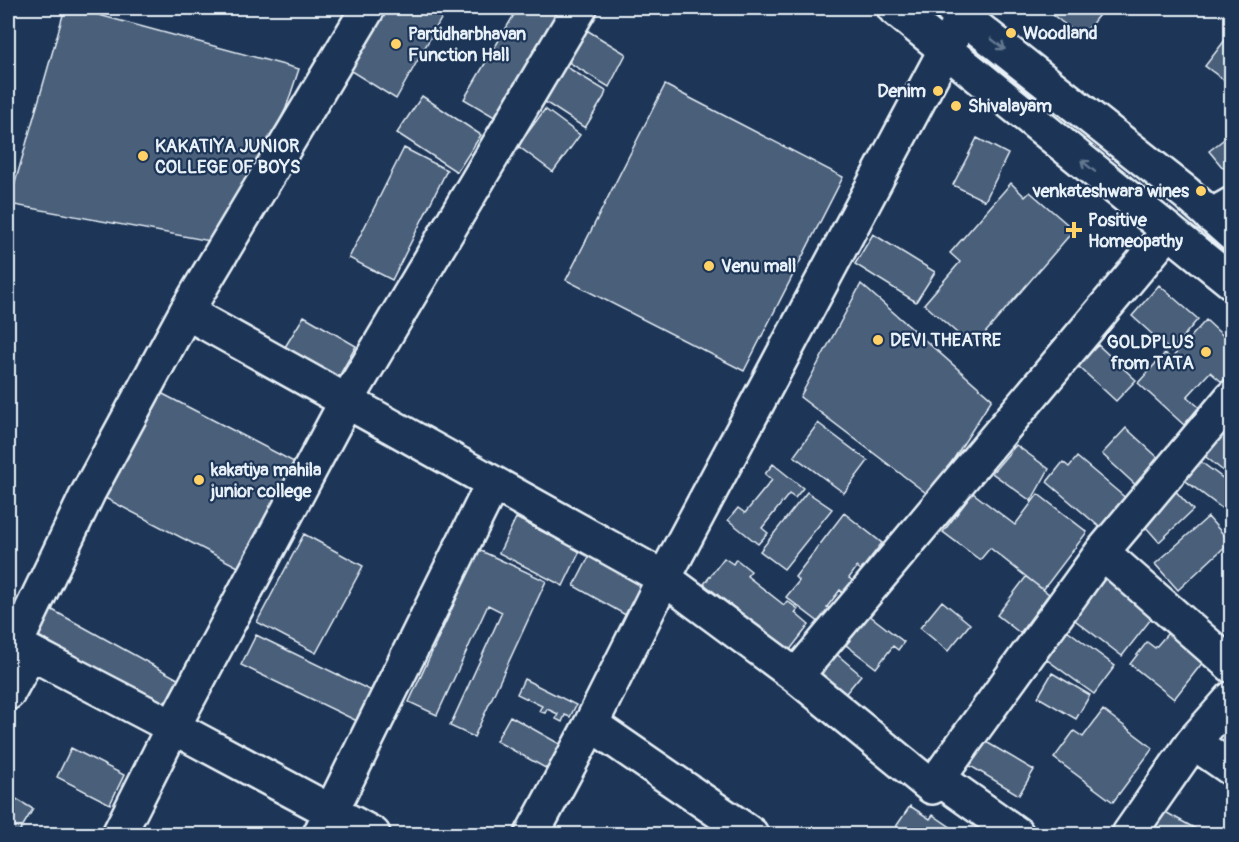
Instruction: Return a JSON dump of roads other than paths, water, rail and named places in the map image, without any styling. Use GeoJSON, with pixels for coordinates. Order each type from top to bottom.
{"type":"FeatureCollection","features":[{"type":"Feature","properties":{"kind":"street"},"geometry":{"type":"LineString","coordinates":[[8,693],[17,647],[88,493],[186,312],[368,8]]}},
{"type":"Feature","properties":{"kind":"street"},"geometry":{"type":"LineString","coordinates":[[119,834],[173,727],[346,402],[580,8]]}},
{"type":"Feature","properties":{"kind":"street"},"geometry":{"type":"LineString","coordinates":[[894,8],[1232,282]]}},
{"type":"Feature","properties":{"kind":"street"},"geometry":{"type":"LineString","coordinates":[[532,834],[591,724],[664,578],[946,50],[962,11],[1185,193],[1225,218]]}},
{"type":"Feature","properties":{"kind":"street"},"geometry":{"type":"LineString","coordinates":[[796,676],[1169,231]]}},
{"type":"Feature","properties":{"kind":"street"},"geometry":{"type":"LineString","coordinates":[[186,312],[664,578],[796,676],[932,787],[1102,552],[1232,397]]}},
{"type":"Feature","properties":{"kind":"street"},"geometry":{"type":"LineString","coordinates":[[325,823],[493,483]]}},
{"type":"Feature","properties":{"kind":"street"},"geometry":{"type":"LineString","coordinates":[[1102,552],[1232,666]]}},
{"type":"Feature","properties":{"kind":"street"},"geometry":{"type":"LineString","coordinates":[[17,647],[173,727],[325,823],[373,834]]}},
{"type":"Feature","properties":{"kind":"street"},"geometry":{"type":"LineString","coordinates":[[1129,834],[1193,742],[1232,698]]}},
{"type":"Feature","properties":{"kind":"street"},"geometry":{"type":"LineString","coordinates":[[591,724],[751,834]]}},
{"type":"Feature","properties":{"kind":"street"},"geometry":{"type":"LineString","coordinates":[[1193,742],[1232,769]]}},
{"type":"Feature","properties":{"kind":"street"},"geometry":{"type":"LineString","coordinates":[[938,778],[1017,834]]}},
{"type":"Feature","properties":{"kind":"place","name":"Woodland"},"geometry":{"type":"Point","coordinates":[1011,33]}},
{"type":"Feature","properties":{"kind":"place","name":"Partidharbhavan Function Hall"},"geometry":{"type":"Point","coordinates":[396,44]}},
{"type":"Feature","properties":{"kind":"place","name":"Denim"},"geometry":{"type":"Point","coordinates":[938,91]}},
{"type":"Feature","properties":{"kind":"place","name":"Shivalayam"},"geometry":{"type":"Point","coordinates":[956,106]}},
{"type":"Feature","properties":{"kind":"place","name":"KAKATIYA JUNIOR COLLEGE OF BOYS"},"geometry":{"type":"Point","coordinates":[143,156]}},
{"type":"Feature","properties":{"kind":"place","name":"venkateshwara wines"},"geometry":{"type":"Point","coordinates":[1201,191]}},
{"type":"Feature","properties":{"kind":"place","name":"Positive Homeopathy"},"geometry":{"type":"Point","coordinates":[1074,230]}},
{"type":"Feature","properties":{"kind":"place","name":"Venu mall"},"geometry":{"type":"Point","coordinates":[709,266]}},
{"type":"Feature","properties":{"kind":"place","name":"DEVI THEATRE"},"geometry":{"type":"Point","coordinates":[878,340]}},
{"type":"Feature","properties":{"kind":"place","name":"GOLDPLUS from TATA"},"geometry":{"type":"Point","coordinates":[1206,352]}},
{"type":"Feature","properties":{"kind":"place","name":"kakatiya mahila junior college"},"geometry":{"type":"Point","coordinates":[199,480]}}]}
